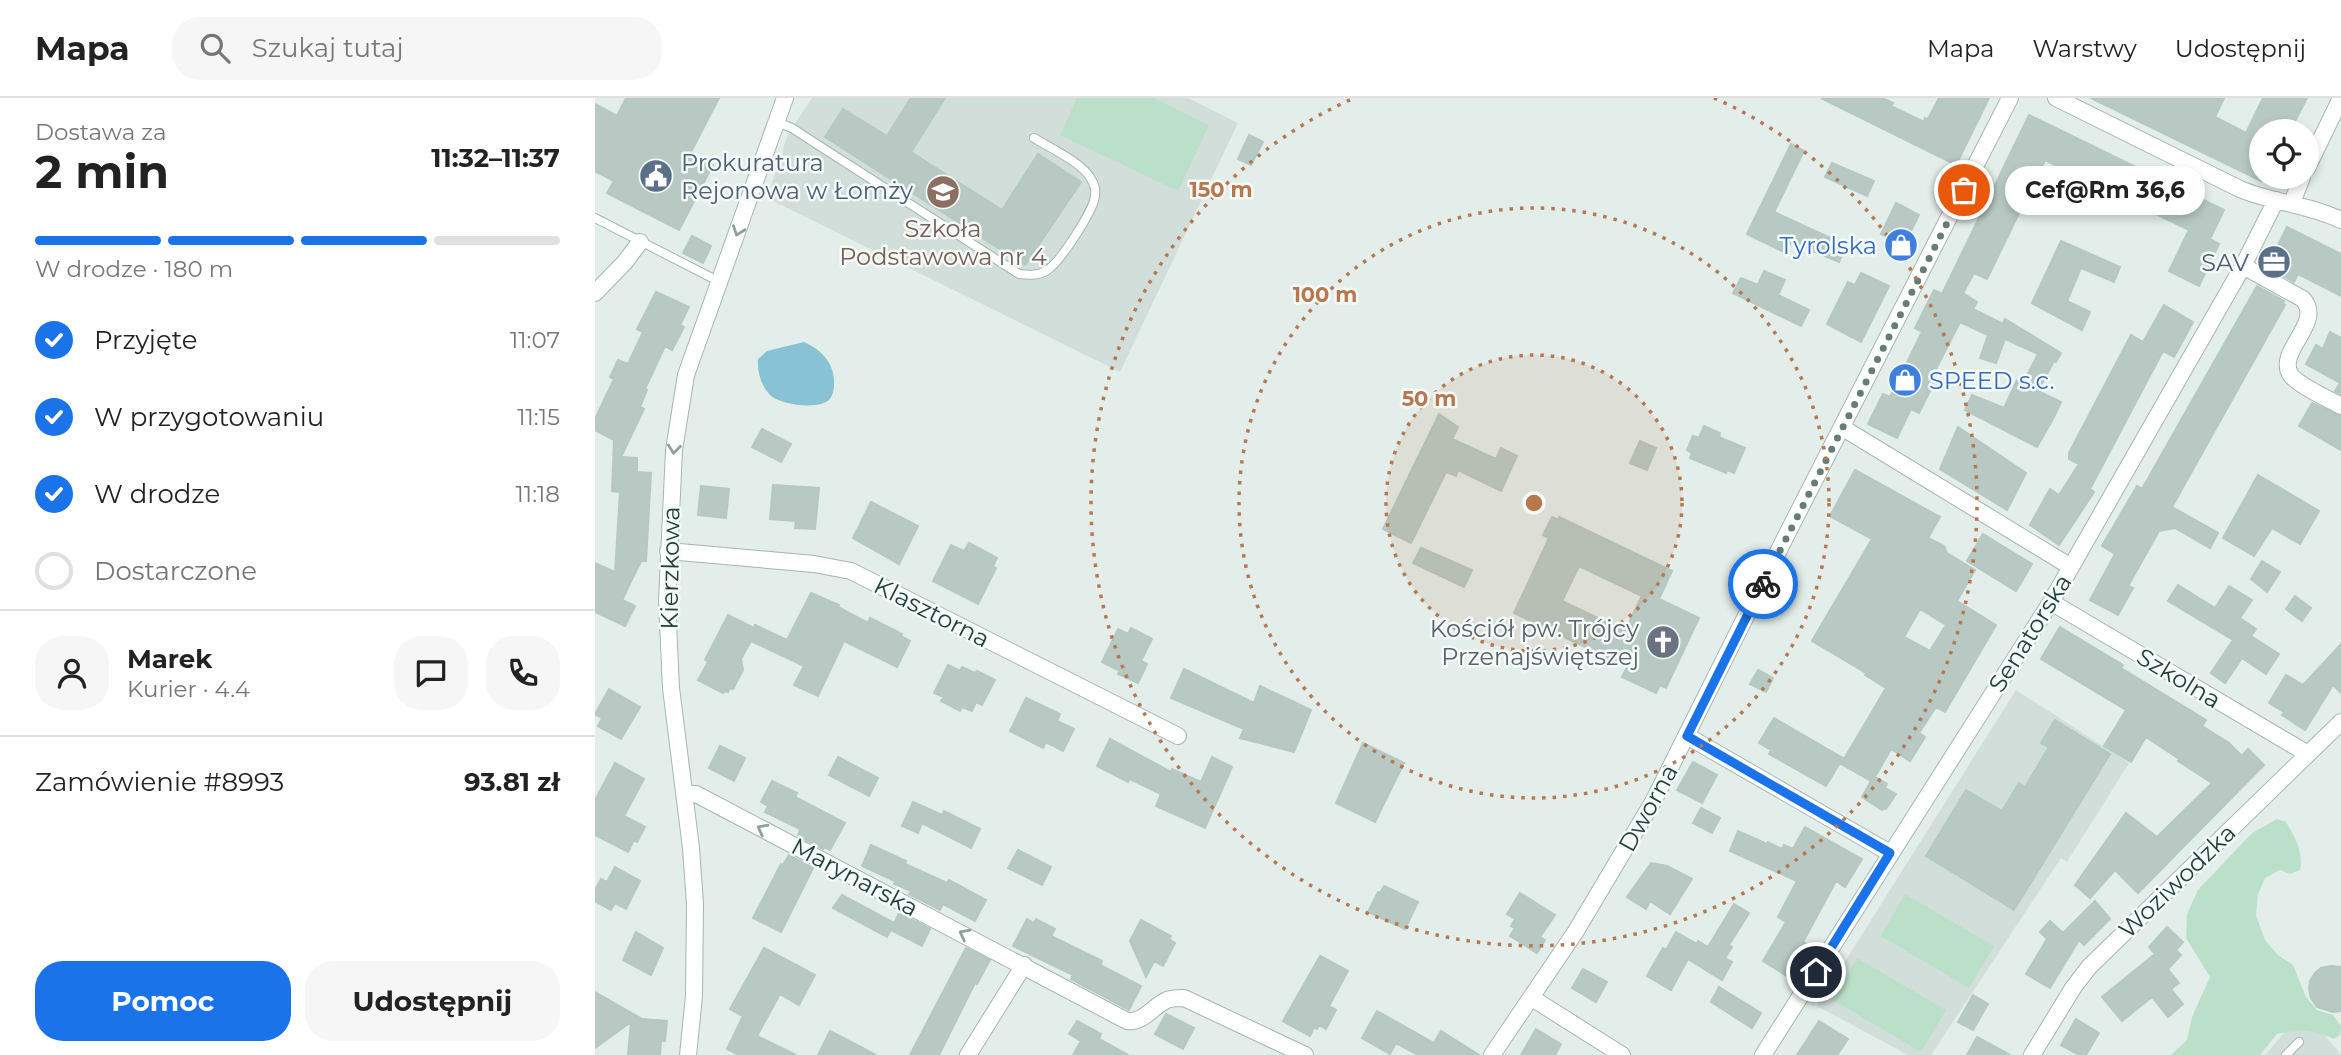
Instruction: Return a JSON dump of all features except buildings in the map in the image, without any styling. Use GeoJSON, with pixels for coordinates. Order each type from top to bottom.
{"type":"FeatureCollection","features":[{"type":"Feature","properties":{"kind":"street","name":"Kierzkowa"},"geometry":{"type":"LineString","coordinates":[[688,1055],[694,996],[695,904],[671,688],[667,601],[674,450],[686,375],[785,98]]}},
{"type":"Feature","properties":{"kind":"street","name":"Dworna"},"geometry":{"type":"LineString","coordinates":[[1492,1055],[1576,931],[1647,812],[2010,98]]}},
{"type":"Feature","properties":{"kind":"street"},"geometry":{"type":"LineString","coordinates":[[2056,98],[2261,198],[2318,209],[2341,220]]}},
{"type":"Feature","properties":{"kind":"street"},"geometry":{"type":"LineString","coordinates":[[2319,143],[2341,98]]}},
{"type":"Feature","properties":{"kind":"street","name":"Senatorska"},"geometry":{"type":"LineString","coordinates":[[1763,1055],[2051,602],[2243,266],[2293,189]]}},
{"type":"Feature","properties":{"kind":"street"},"geometry":{"type":"LineString","coordinates":[[595,293],[640,242]]}},
{"type":"Feature","properties":{"kind":"street"},"geometry":{"type":"LineString","coordinates":[[2243,266],[2307,303],[2309,317],[2288,360],[2290,373],[2298,381],[2341,406]]}},
{"type":"Feature","properties":{"kind":"street"},"geometry":{"type":"LineString","coordinates":[[1843,428],[2071,567]]}},
{"type":"Feature","properties":{"kind":"street","name":"Klasztorna"},"geometry":{"type":"LineString","coordinates":[[668,551],[814,564],[851,571],[1178,736]]}},
{"type":"Feature","properties":{"kind":"street","name":"Szkolna"},"geometry":{"type":"LineString","coordinates":[[2051,602],[2308,754]]}},
{"type":"Feature","properties":{"kind":"street","name":"Woziwodzka"},"geometry":{"type":"LineString","coordinates":[[2032,1055],[2089,967],[2341,722]]}},
{"type":"Feature","properties":{"kind":"street"},"geometry":{"type":"LineString","coordinates":[[1687,736],[1890,853]]}},
{"type":"Feature","properties":{"kind":"street","name":"Marynarska"},"geometry":{"type":"LineString","coordinates":[[684,794],[696,794],[1127,1021],[1133,1022],[1143,1017],[1165,1000],[1184,998],[1305,1055]]}},
{"type":"Feature","properties":{"kind":"street"},"geometry":{"type":"LineString","coordinates":[[968,1055],[1024,965]]}},
{"type":"Feature","properties":{"kind":"street"},"geometry":{"type":"LineString","coordinates":[[1532,998],[1622,1055]]}},
{"type":"Feature","properties":{"kind":"lane"},"geometry":{"type":"LineString","coordinates":[[777,122],[792,128],[1019,274],[1028,275],[1046,271],[1056,263],[1096,196],[1090,176],[1034,138]]}},
{"type":"Feature","properties":{"kind":"lane"},"geometry":{"type":"LineString","coordinates":[[595,218],[720,282]]}},
{"type":"Feature","properties":{"kind":"lane"},"geometry":{"type":"LineString","coordinates":[[2285,1055],[2299,1042]]}},
{"type":"Feature","properties":{"kind":"shaded area"},"geometry":{"type":"Polygon","coordinates":[[[812,98],[1188,98],[1238,123],[1120,372],[767,198],[788,134],[812,98]]]}},
{"type":"Feature","properties":{"kind":"shaded area"},"geometry":{"type":"Polygon","coordinates":[[[2016,690],[2129,763],[2067,862],[2061,858],[1931,1055],[1908,1055],[1817,1006],[2016,690]]]}},
{"type":"Feature","properties":{"kind":"shaded area"},"geometry":{"type":"Polygon","coordinates":[[[2313,1021],[2341,1055],[2265,1055],[2290,1026],[2313,1021]]]}},
{"type":"Feature","properties":{"kind":"green space"},"geometry":{"type":"Polygon","coordinates":[[[1077,98],[1153,98],[1209,125],[1178,191],[1060,135],[1077,98]]]}},
{"type":"Feature","properties":{"kind":"green space"},"geometry":{"type":"Polygon","coordinates":[[[2277,819],[2286,822],[2295,839],[2301,857],[2300,870],[2290,874],[2280,870],[2265,878],[2258,894],[2256,915],[2265,940],[2278,955],[2293,965],[2306,997],[2317,1010],[2333,1015],[2341,1026],[2340,1035],[2334,1039],[2306,1031],[2277,1034],[2260,1055],[2171,1055],[2187,1040],[2192,1017],[2210,977],[2186,938],[2187,914],[2198,890],[2252,833],[2277,819]]]}},
{"type":"Feature","properties":{"kind":"green space"},"geometry":{"type":"Polygon","coordinates":[[[1905,894],[1994,946],[1969,988],[1881,936],[1905,894]]]}},
{"type":"Feature","properties":{"kind":"green space"},"geometry":{"type":"Polygon","coordinates":[[[1857,958],[1946,1010],[1921,1052],[1833,1000],[1857,958]]]}},
{"type":"Feature","properties":{"kind":"water"},"geometry":{"type":"Polygon","coordinates":[[[804,342],[822,354],[830,364],[834,377],[831,397],[816,405],[799,405],[770,395],[760,378],[758,368],[758,359],[767,351],[804,342]]]}},
{"type":"Feature","properties":{"kind":"way so far"},"geometry":{"type":"LineString","coordinates":[[1763,584],[1964,190]]}},
{"type":"Feature","properties":{"kind":"place","name":"Prokuratura Rejonowa w Łomży"},"geometry":{"type":"Point","coordinates":[656,176]}},
{"type":"Feature","properties":{"kind":"place","name":"Cef@Rm 36,6"},"geometry":{"type":"Point","coordinates":[1964,190]}},
{"type":"Feature","properties":{"kind":"place","name":"Szkoła Podstawowa nr 4"},"geometry":{"type":"Point","coordinates":[943,192]}},
{"type":"Feature","properties":{"kind":"place","name":"Tyrolska"},"geometry":{"type":"Point","coordinates":[1901,245]}},
{"type":"Feature","properties":{"kind":"place","name":"SAV"},"geometry":{"type":"Point","coordinates":[2274,262]}},
{"type":"Feature","properties":{"kind":"place","name":"SPEED s.c."},"geometry":{"type":"Point","coordinates":[1905,380]}},
{"type":"Feature","properties":{"kind":"place","name":"Kościół pw. Trójcy Przenajświętszej"},"geometry":{"type":"Point","coordinates":[1663,642]}},
{"type":"Feature","properties":{"kind":"route"},"geometry":{"type":"LineString","coordinates":[[1763,584],[1687,736],[1890,853],[1816,972]]}}]}
